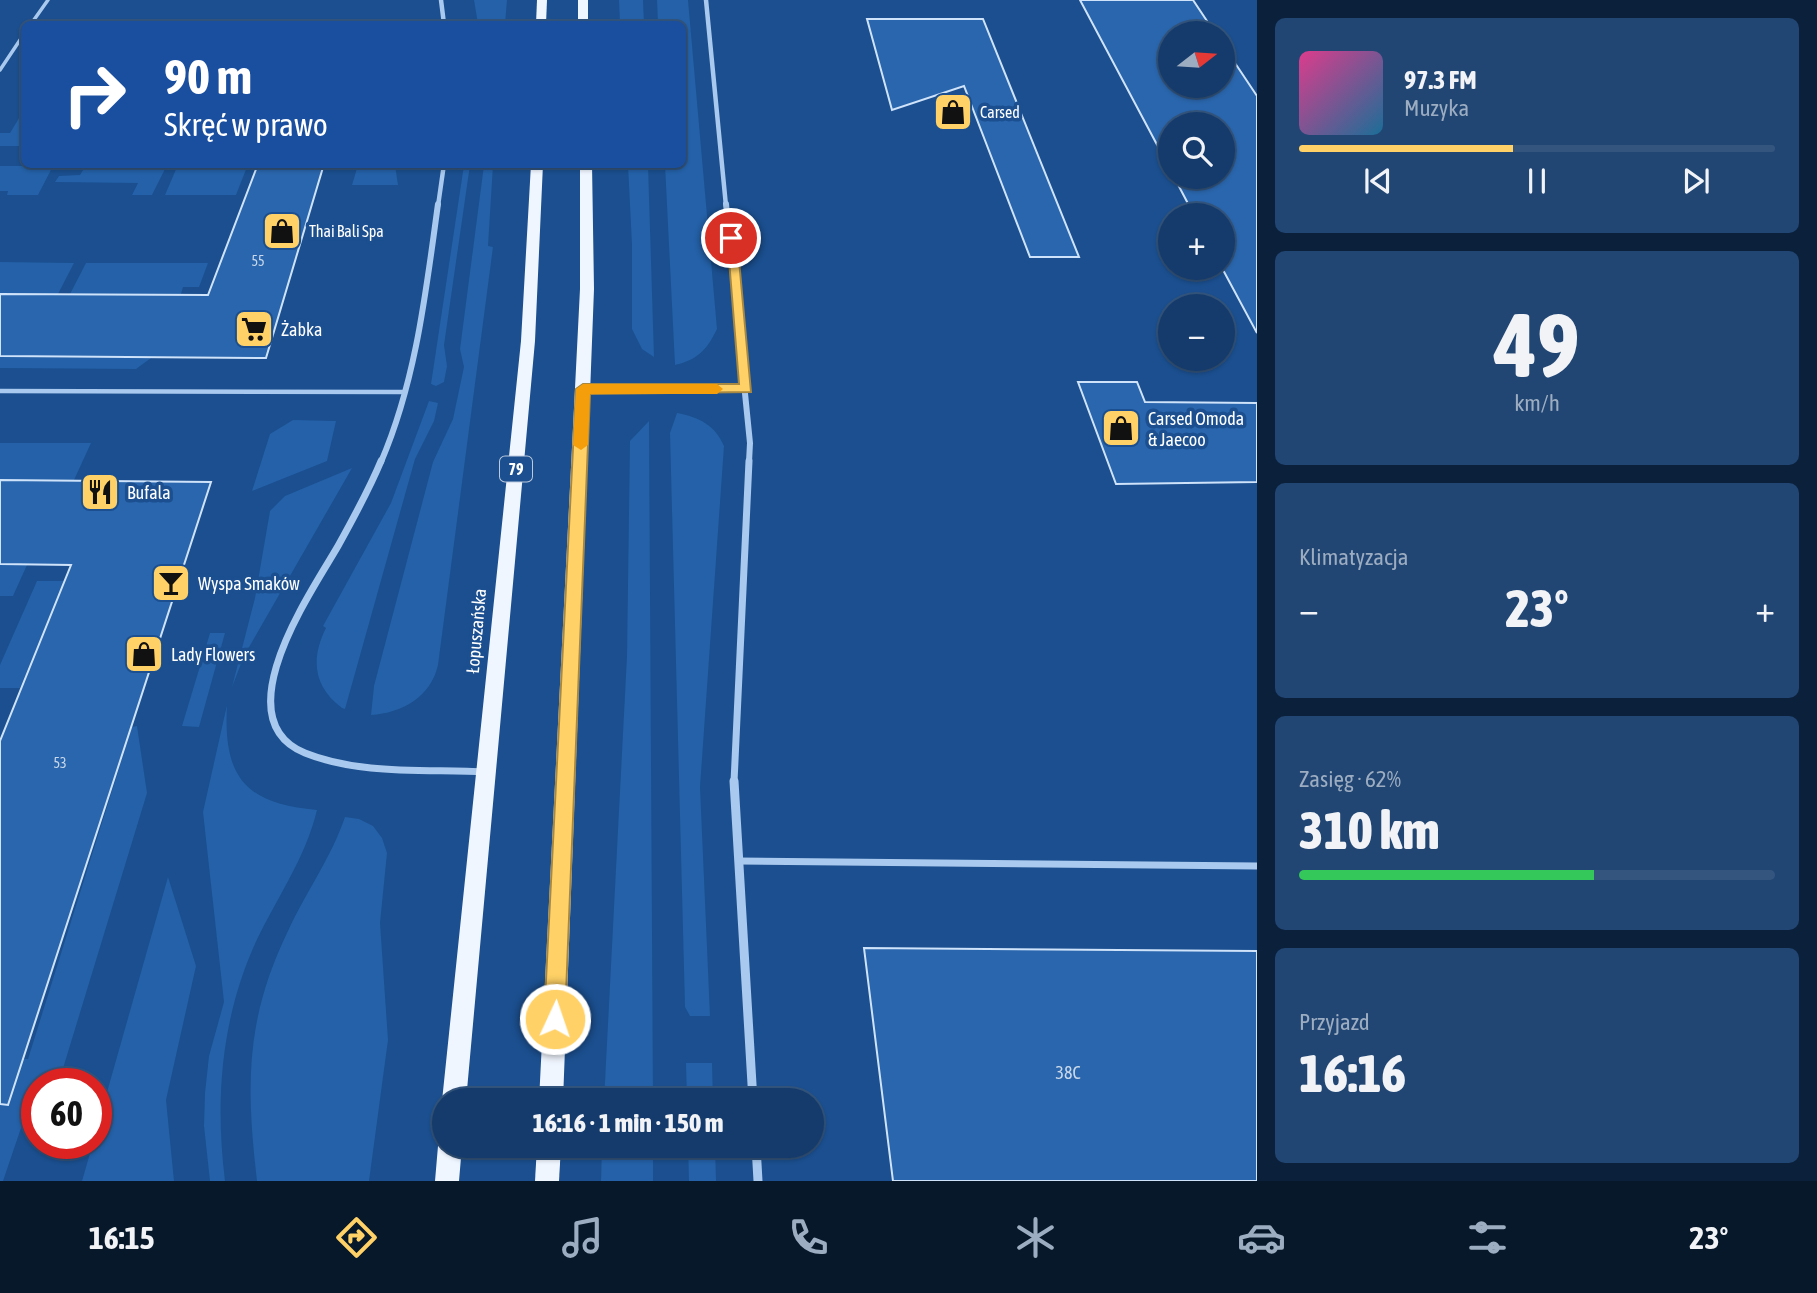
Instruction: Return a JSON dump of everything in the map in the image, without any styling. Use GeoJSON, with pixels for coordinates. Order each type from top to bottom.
{"type":"FeatureCollection","features":[{"type":"Feature","properties":{"kind":"main road"},"geometry":{"type":"LineString","coordinates":[[541,21],[542,0]]}},
{"type":"Feature","properties":{"kind":"main road"},"geometry":{"type":"LineString","coordinates":[[583,0],[583,21]]}},
{"type":"Feature","properties":{"kind":"main road","name":"Łopuszańska"},"geometry":{"type":"LineString","coordinates":[[455,1088],[528,341],[537,168]]}},
{"type":"Feature","properties":{"kind":"main road"},"geometry":{"type":"LineString","coordinates":[[552,1088],[587,289],[586,168]]}},
{"type":"Feature","properties":{"kind":"main road"},"geometry":{"type":"LineString","coordinates":[[447,1181],[449,1158]]}},
{"type":"Feature","properties":{"kind":"main road"},"geometry":{"type":"LineString","coordinates":[[547,1181],[548,1158]]}},
{"type":"Feature","properties":{"kind":"street"},"geometry":{"type":"LineString","coordinates":[[441,0],[444,21]]}},
{"type":"Feature","properties":{"kind":"street"},"geometry":{"type":"LineString","coordinates":[[706,0],[746,389],[750,460],[734,780],[752,1088]]}},
{"type":"Feature","properties":{"kind":"street"},"geometry":{"type":"LineString","coordinates":[[443,168],[404,392],[386,452],[368,492],[282,648],[274,677],[274,715],[288,743],[315,758],[487,772]]}},
{"type":"Feature","properties":{"kind":"street"},"geometry":{"type":"LineString","coordinates":[[583,389],[746,389]]}},
{"type":"Feature","properties":{"kind":"street"},"geometry":{"type":"LineString","coordinates":[[757,1158],[758,1181]]}},
{"type":"Feature","properties":{"kind":"lane"},"geometry":{"type":"LineString","coordinates":[[33,21],[48,0]]}},
{"type":"Feature","properties":{"kind":"lane"},"geometry":{"type":"LineString","coordinates":[[0,70],[21,38]]}},
{"type":"Feature","properties":{"kind":"lane"},"geometry":{"type":"LineString","coordinates":[[0,391],[404,392]]}},
{"type":"Feature","properties":{"kind":"lane"},"geometry":{"type":"LineString","coordinates":[[739,861],[1257,866]]}},
{"type":"Feature","properties":{"kind":"shaded area"},"geometry":{"type":"Polygon","coordinates":[[[474,0],[507,0],[505,21],[478,21],[474,0]]]}},
{"type":"Feature","properties":{"kind":"shaded area"},"geometry":{"type":"Polygon","coordinates":[[[619,0],[643,0],[644,21],[620,21],[619,0]]]}},
{"type":"Feature","properties":{"kind":"shaded area"},"geometry":{"type":"Polygon","coordinates":[[[657,0],[688,0],[717,329],[700,353],[675,365],[665,168],[686,168],[686,21],[658,21],[657,0]]]}},
{"type":"Feature","properties":{"kind":"shaded area"},"geometry":{"type":"Polygon","coordinates":[[[21,115],[21,146],[0,146],[0,133],[10,133],[21,115]]]}},
{"type":"Feature","properties":{"kind":"shaded area"},"geometry":{"type":"Polygon","coordinates":[[[0,166],[52,168],[38,195],[7,195],[8,191],[0,191],[0,166]]]}},
{"type":"Feature","properties":{"kind":"shaded area"},"geometry":{"type":"Polygon","coordinates":[[[84,168],[166,168],[152,195],[132,195],[138,183],[55,182],[59,176],[80,175],[84,168]]]}},
{"type":"Feature","properties":{"kind":"shaded area"},"geometry":{"type":"Polygon","coordinates":[[[177,168],[247,168],[236,195],[165,195],[177,168]]]}},
{"type":"Feature","properties":{"kind":"shaded area"},"geometry":{"type":"Polygon","coordinates":[[[357,168],[395,168],[398,185],[352,185],[357,168]]]}},
{"type":"Feature","properties":{"kind":"shaded area"},"geometry":{"type":"Polygon","coordinates":[[[464,168],[470,168],[444,345],[447,366],[444,382],[436,386],[431,384],[464,168]]]}},
{"type":"Feature","properties":{"kind":"shaded area"},"geometry":{"type":"Polygon","coordinates":[[[484,168],[493,168],[488,246],[493,247],[438,665],[429,686],[414,701],[394,711],[371,715],[374,686],[433,462],[453,419],[464,367],[460,349],[484,168]]]}},
{"type":"Feature","properties":{"kind":"shaded area"},"geometry":{"type":"Polygon","coordinates":[[[628,168],[648,168],[654,357],[642,349],[632,329],[628,168]]]}},
{"type":"Feature","properties":{"kind":"shaded area"},"geometry":{"type":"Polygon","coordinates":[[[0,262],[74,263],[58,294],[0,293],[0,262]]]}},
{"type":"Feature","properties":{"kind":"shaded area"},"geometry":{"type":"Polygon","coordinates":[[[86,263],[208,263],[199,287],[183,287],[181,294],[70,294],[86,263]]]}},
{"type":"Feature","properties":{"kind":"shaded area"},"geometry":{"type":"Polygon","coordinates":[[[0,357],[151,358],[136,369],[0,368],[0,357]]]}},
{"type":"Feature","properties":{"kind":"shaded area"},"geometry":{"type":"Polygon","coordinates":[[[429,401],[438,403],[434,421],[415,459],[345,709],[333,700],[320,682],[317,662],[326,628],[323,626],[391,503],[429,401]]]}},
{"type":"Feature","properties":{"kind":"shaded area"},"geometry":{"type":"Polygon","coordinates":[[[677,413],[711,427],[724,446],[700,787],[710,1016],[690,1016],[685,1007],[670,433],[677,413]]]}},
{"type":"Feature","properties":{"kind":"shaded area"},"geometry":{"type":"Polygon","coordinates":[[[293,420],[336,421],[327,461],[252,491],[270,434],[293,420]]]}},
{"type":"Feature","properties":{"kind":"shaded area"},"geometry":{"type":"Polygon","coordinates":[[[649,421],[653,1088],[605,1088],[627,656],[630,441],[649,421]]]}},
{"type":"Feature","properties":{"kind":"shaded area"},"geometry":{"type":"Polygon","coordinates":[[[0,443],[91,443],[74,480],[0,480],[0,443]]]}},
{"type":"Feature","properties":{"kind":"shaded area"},"geometry":{"type":"Polygon","coordinates":[[[352,468],[244,656],[232,687],[255,598],[270,511],[285,496],[352,468]]]}},
{"type":"Feature","properties":{"kind":"shaded area"},"geometry":{"type":"Polygon","coordinates":[[[0,565],[27,565],[13,596],[0,596],[0,565]]]}},
{"type":"Feature","properties":{"kind":"shaded area"},"geometry":{"type":"Polygon","coordinates":[[[37,581],[64,581],[20,688],[0,688],[0,665],[37,581]]]}},
{"type":"Feature","properties":{"kind":"shaded area"},"geometry":{"type":"Polygon","coordinates":[[[210,633],[225,633],[199,727],[182,726],[210,633]]]}},
{"type":"Feature","properties":{"kind":"shaded area"},"geometry":{"type":"Polygon","coordinates":[[[227,705],[229,751],[244,782],[256,793],[272,801],[317,810],[305,846],[254,946],[234,1003],[223,1061],[221,1091],[225,1181],[210,1181],[204,1126],[205,1093],[209,1056],[224,1002],[203,812],[227,705]]]}},
{"type":"Feature","properties":{"kind":"shaded area"},"geometry":{"type":"Polygon","coordinates":[[[137,726],[147,793],[63,1068],[21,1068],[21,1128],[3,1181],[0,1181],[0,1059],[28,1059],[132,727],[137,726]]]}},
{"type":"Feature","properties":{"kind":"shaded area"},"geometry":{"type":"Polygon","coordinates":[[[345,817],[359,819],[373,826],[382,838],[387,853],[380,923],[388,1040],[369,1181],[257,1181],[251,1083],[252,1053],[263,994],[288,931],[333,847],[345,817]]]}},
{"type":"Feature","properties":{"kind":"shaded area"},"geometry":{"type":"Polygon","coordinates":[[[168,877],[196,966],[166,1100],[174,1181],[82,1181],[88,1159],[112,1159],[112,1075],[168,877]]]}},
{"type":"Feature","properties":{"kind":"shaded area"},"geometry":{"type":"Polygon","coordinates":[[[686,1063],[712,1063],[713,1088],[687,1088],[686,1063]]]}},
{"type":"Feature","properties":{"kind":"shaded area"},"geometry":{"type":"Polygon","coordinates":[[[602,1158],[653,1158],[653,1181],[601,1181],[602,1158]]]}},
{"type":"Feature","properties":{"kind":"shaded area"},"geometry":{"type":"Polygon","coordinates":[[[688,1158],[715,1158],[716,1181],[689,1181],[688,1158]]]}},
{"type":"Feature","properties":{"kind":"building"},"geometry":{"type":"Polygon","coordinates":[[[1080,0],[1193,0],[1207,21],[1158,21],[1158,98],[1236,98],[1236,64],[1257,96],[1257,333],[1228,280],[1235,280],[1235,203],[1188,203],[1180,189],[1235,189],[1235,112],[1158,112],[1158,147],[1080,0]]]}},
{"type":"Feature","properties":{"kind":"building"},"geometry":{"type":"Polygon","coordinates":[[[867,19],[983,19],[1079,257],[1030,257],[964,86],[892,110],[867,19]]]}},
{"type":"Feature","properties":{"kind":"building"},"geometry":{"type":"Polygon","coordinates":[[[256,168],[323,168],[266,358],[0,356],[0,294],[208,295],[256,168]]]}},
{"type":"Feature","properties":{"kind":"building"},"geometry":{"type":"Polygon","coordinates":[[[1078,382],[1137,382],[1145,402],[1257,403],[1257,482],[1116,484],[1078,382]]]}},
{"type":"Feature","properties":{"kind":"building"},"geometry":{"type":"Polygon","coordinates":[[[0,480],[211,482],[8,1105],[0,1104],[0,741],[71,565],[0,564],[0,480]]]}},
{"type":"Feature","properties":{"kind":"building"},"geometry":{"type":"Polygon","coordinates":[[[864,948],[1257,951],[1257,1181],[893,1181],[864,948]]]}},
{"type":"Feature","properties":{"kind":"slow traffic"},"geometry":{"type":"LineString","coordinates":[[581,445],[583,389],[717,389]]}},
{"type":"Feature","properties":{"kind":"place","name":"Carsed"},"geometry":{"type":"Point","coordinates":[953,112]}},
{"type":"Feature","properties":{"kind":"place","name":"Thai Bali Spa"},"geometry":{"type":"Point","coordinates":[282,231]}},
{"type":"Feature","properties":{"kind":"place","name":"Żabka"},"geometry":{"type":"Point","coordinates":[254,329]}},
{"type":"Feature","properties":{"kind":"place","name":"Carsed Omoda & Jaecoo"},"geometry":{"type":"Point","coordinates":[1121,428]}},
{"type":"Feature","properties":{"kind":"place","name":"Bufala"},"geometry":{"type":"Point","coordinates":[100,492]}},
{"type":"Feature","properties":{"kind":"place","name":"Wyspa Smaków"},"geometry":{"type":"Point","coordinates":[171,583]}},
{"type":"Feature","properties":{"kind":"place","name":"Lady Flowers"},"geometry":{"type":"Point","coordinates":[144,654]}},
{"type":"Feature","properties":{"kind":"route"},"geometry":{"type":"LineString","coordinates":[[555,1019],[583,389],[746,389],[731,238]]}}]}
